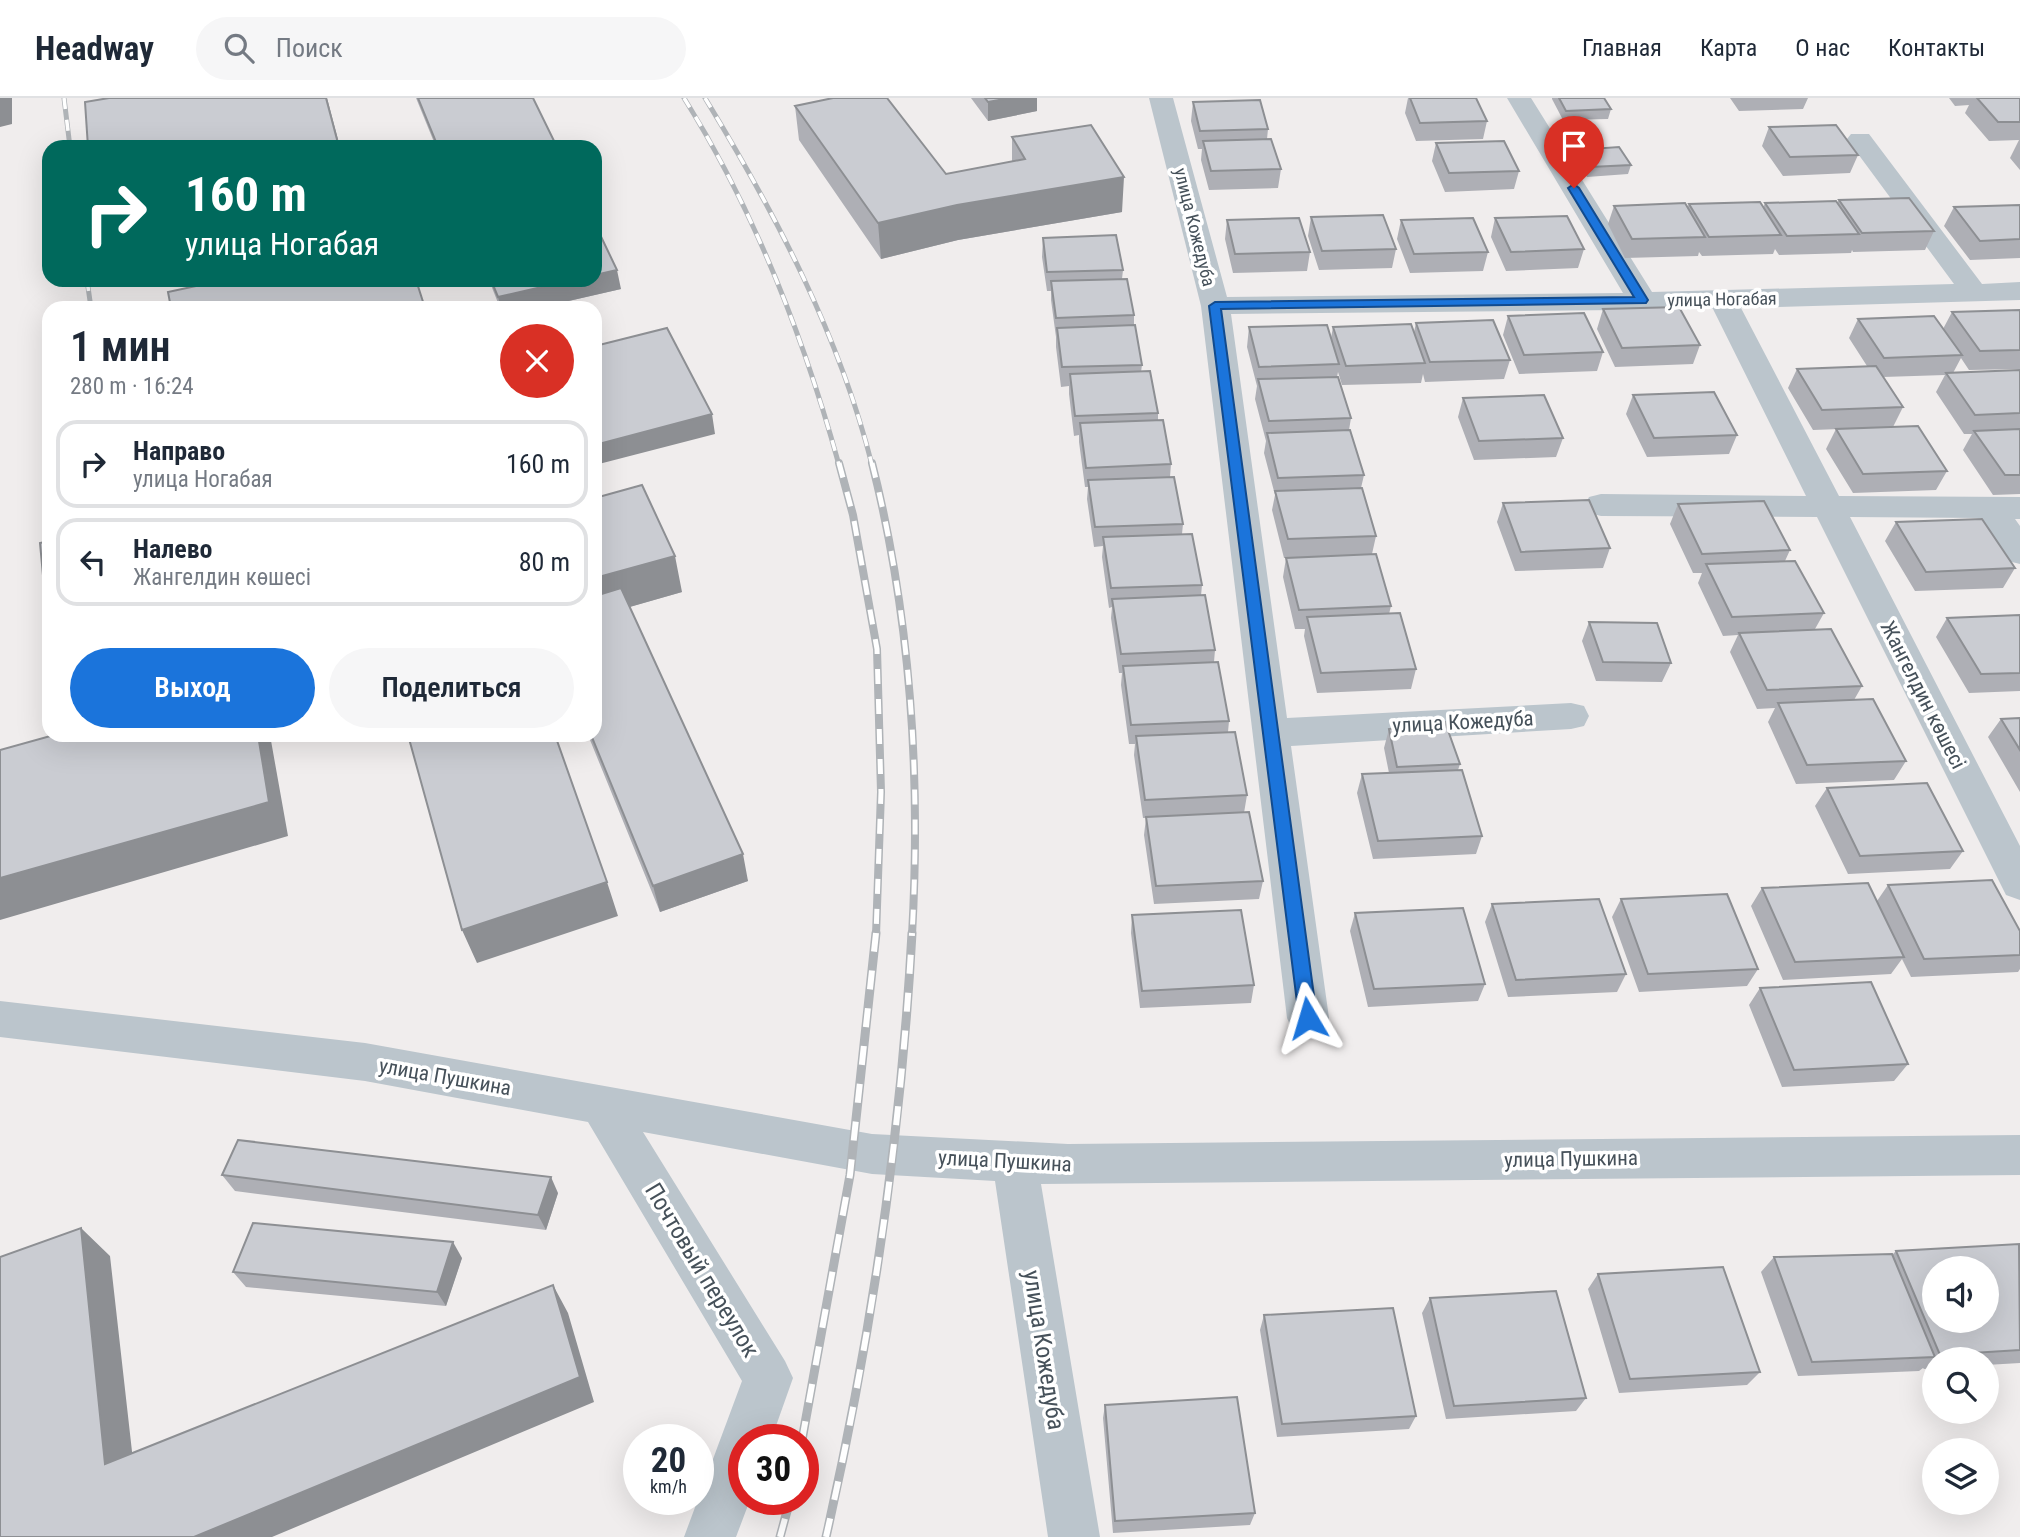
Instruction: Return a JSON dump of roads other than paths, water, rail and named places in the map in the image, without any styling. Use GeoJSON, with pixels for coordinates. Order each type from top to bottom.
{"type":"FeatureCollection","features":[{"type":"Feature","properties":{"kind":"street","name":"улица Кожедуба"},"geometry":{"type":"LineString","coordinates":[[1161,98],[1215,306],[1308,1018]]}},
{"type":"Feature","properties":{"kind":"street"},"geometry":{"type":"LineString","coordinates":[[1519,98],[1642,300]]}},
{"type":"Feature","properties":{"kind":"street"},"geometry":{"type":"LineString","coordinates":[[1860,139],[1973,291]]}},
{"type":"Feature","properties":{"kind":"street","name":"улица Ногабая"},"geometry":{"type":"LineString","coordinates":[[1215,306],[1723,300],[2020,291]]}},
{"type":"Feature","properties":{"kind":"street","name":"Жангелдин көшесі"},"geometry":{"type":"LineString","coordinates":[[1723,300],[2020,884]]}},
{"type":"Feature","properties":{"kind":"street"},"geometry":{"type":"LineString","coordinates":[[1601,505],[2007,509],[2020,553]]}},
{"type":"Feature","properties":{"kind":"street","name":"улица Кожедуба"},"geometry":{"type":"LineString","coordinates":[[1271,733],[1571,716]]}},
{"type":"Feature","properties":{"kind":"street","name":"улица Пушкина"},"geometry":{"type":"LineString","coordinates":[[0,1019],[365,1062],[872,1154],[1068,1165],[2020,1154]]}},
{"type":"Feature","properties":{"kind":"street","name":"Почтовый переулок"},"geometry":{"type":"LineString","coordinates":[[602,1105],[768,1378],[752,1424]]}},
{"type":"Feature","properties":{"kind":"street","name":"улица Кожедуба"},"geometry":{"type":"LineString","coordinates":[[1015,1162],[1074,1537]]}},
{"type":"Feature","properties":{"kind":"street","name":"Почтовый переулок"},"geometry":{"type":"LineString","coordinates":[[710,1537],[728,1489]]}},
{"type":"Feature","properties":{"kind":"railway"},"geometry":{"type":"LineString","coordinates":[[64,98],[69,140]]}},
{"type":"Feature","properties":{"kind":"railway"},"geometry":{"type":"LineString","coordinates":[[684,98],[733,185],[775,276],[810,370],[839,465]]}},
{"type":"Feature","properties":{"kind":"railway"},"geometry":{"type":"LineString","coordinates":[[705,98],[756,185],[802,275],[842,369],[872,465]]}},
{"type":"Feature","properties":{"kind":"railway"},"geometry":{"type":"LineString","coordinates":[[88,287],[90,301]]}},
{"type":"Feature","properties":{"kind":"railway"},"geometry":{"type":"LineString","coordinates":[[839,463],[853,515],[877,649],[881,792],[876,935]]}},
{"type":"Feature","properties":{"kind":"railway"},"geometry":{"type":"LineString","coordinates":[[872,463],[896,580],[910,698],[915,816],[912,935]]}},
{"type":"Feature","properties":{"kind":"railway"},"geometry":{"type":"LineString","coordinates":[[805,1424],[850,1175],[876,933]]}},
{"type":"Feature","properties":{"kind":"railway"},"geometry":{"type":"LineString","coordinates":[[826,1537],[857,1387],[882,1237],[900,1085],[912,933]]}},
{"type":"Feature","properties":{"kind":"railway"},"geometry":{"type":"LineString","coordinates":[[780,1537],[786,1515]]}}]}
